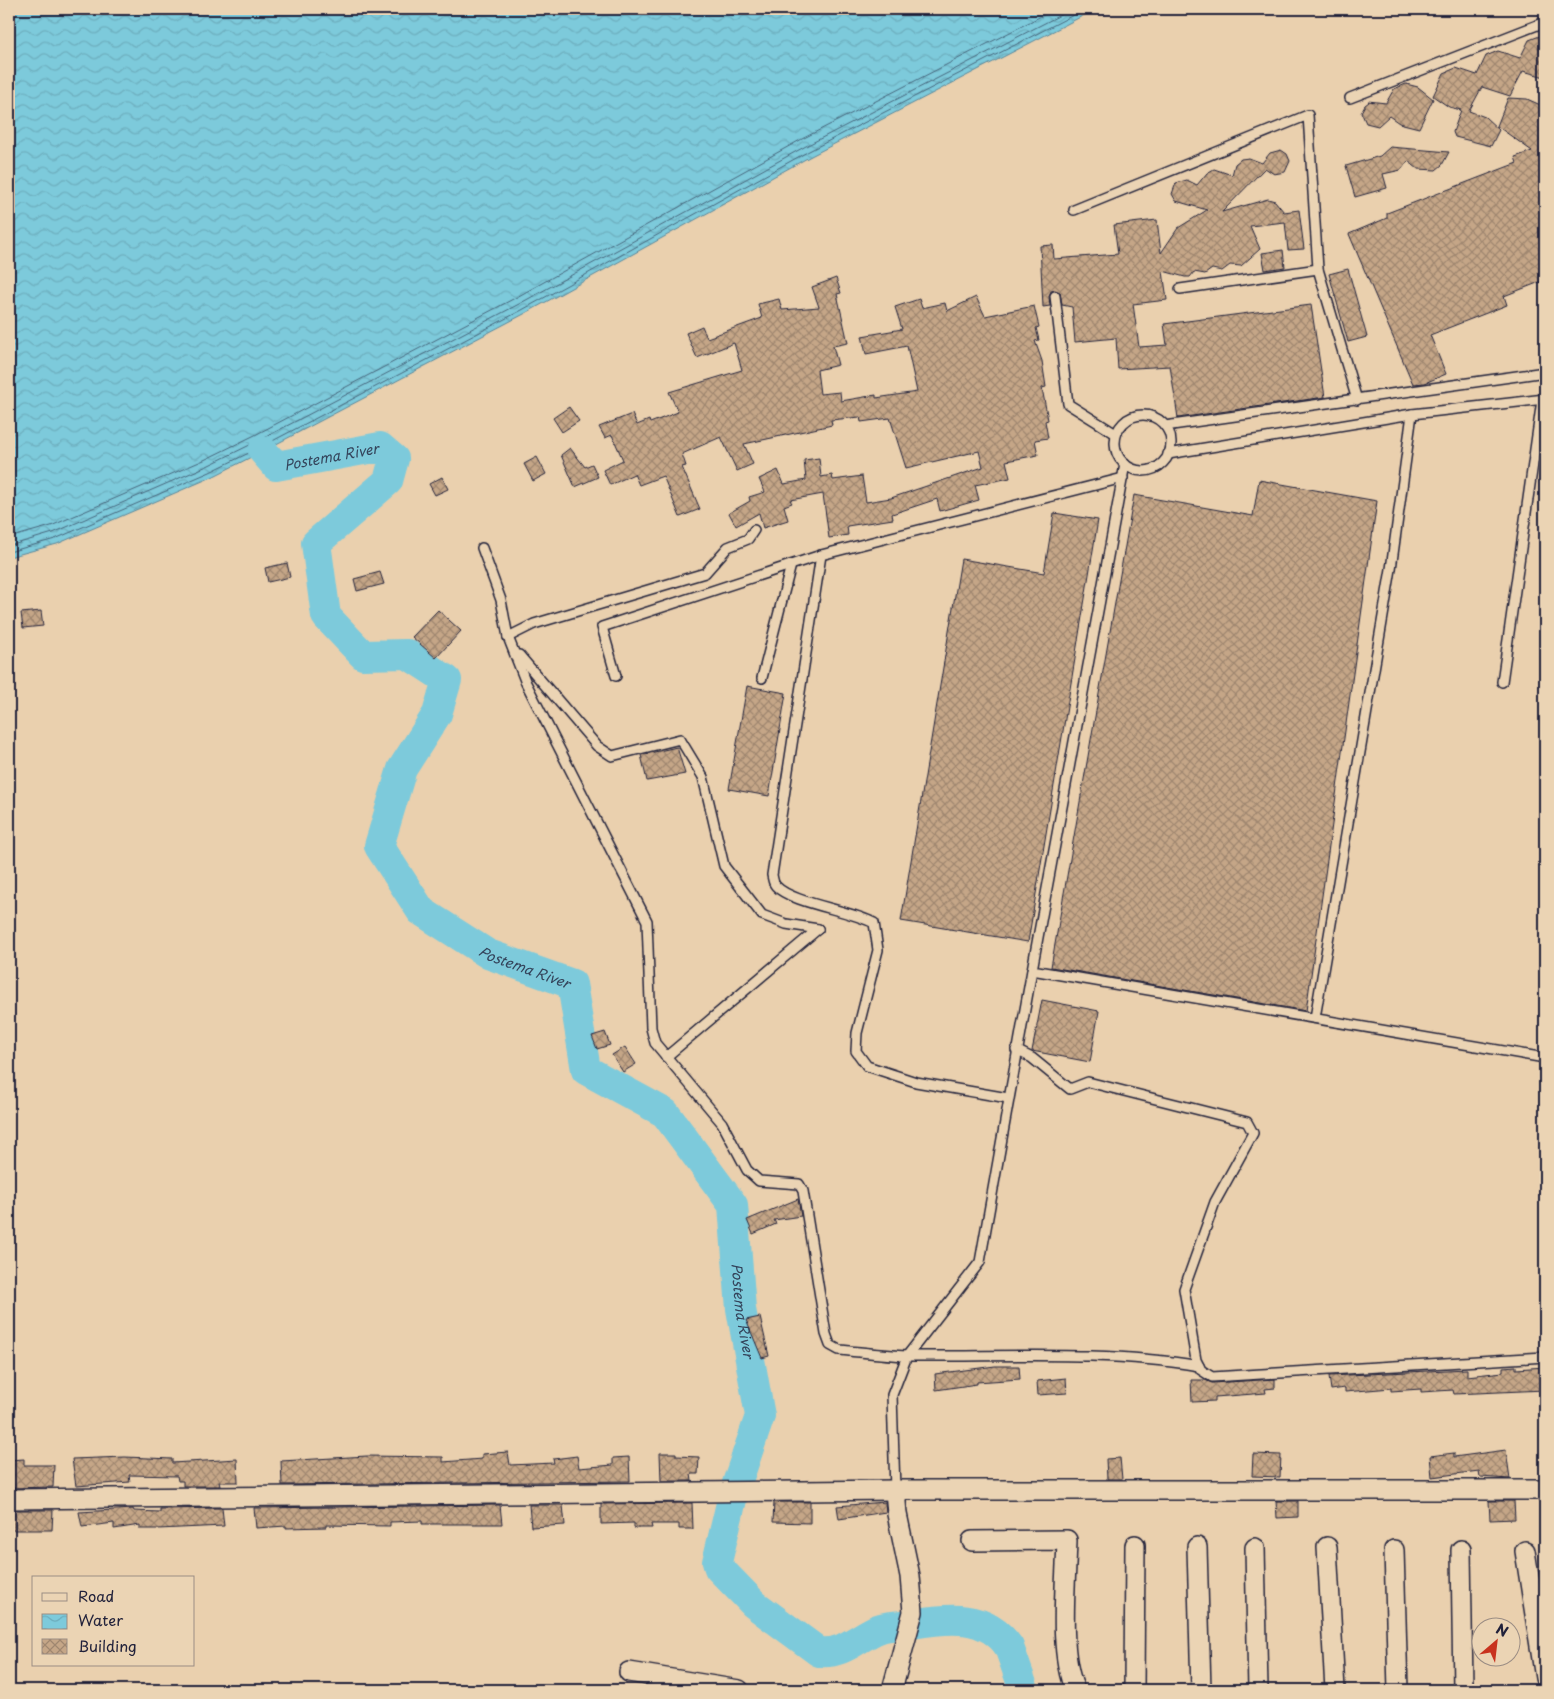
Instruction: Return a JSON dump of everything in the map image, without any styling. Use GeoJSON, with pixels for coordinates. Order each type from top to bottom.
{"type":"FeatureCollection","features":[{"type":"Feature","properties":{"kind":"street"},"geometry":{"type":"LineString","coordinates":[[9,1499],[896,1490],[1545,1490]]}},
{"type":"Feature","properties":{"kind":"street"},"geometry":{"type":"LineString","coordinates":[[892,1690],[913,1612],[910,1576],[896,1514],[896,1490]]}},
{"type":"Feature","properties":{"kind":"street"},"geometry":{"type":"LineString","coordinates":[[972,1541],[1067,1540],[1066,1644],[1068,1672],[1075,1690]]}},
{"type":"Feature","properties":{"kind":"street"},"geometry":{"type":"LineString","coordinates":[[1134,1690],[1136,1545]]}},
{"type":"Feature","properties":{"kind":"street"},"geometry":{"type":"LineString","coordinates":[[1197,1547],[1201,1690]]}},
{"type":"Feature","properties":{"kind":"street"},"geometry":{"type":"LineString","coordinates":[[1327,1547],[1335,1690]]}},
{"type":"Feature","properties":{"kind":"street"},"geometry":{"type":"LineString","coordinates":[[1255,1548],[1258,1690]]}},
{"type":"Feature","properties":{"kind":"street"},"geometry":{"type":"LineString","coordinates":[[1394,1550],[1398,1690]]}},
{"type":"Feature","properties":{"kind":"street"},"geometry":{"type":"LineString","coordinates":[[1461,1550],[1463,1690]]}},
{"type":"Feature","properties":{"kind":"street"},"geometry":{"type":"LineString","coordinates":[[1525,1551],[1545,1678]]}},
{"type":"Feature","properties":{"kind":"street"},"geometry":{"type":"LineString","coordinates":[[629,1672],[700,1687],[739,1690]]}},
{"type":"Feature","properties":{"kind":"lane"},"geometry":{"type":"LineString","coordinates":[[1350,98],[1545,22]]}},
{"type":"Feature","properties":{"kind":"lane"},"geometry":{"type":"LineString","coordinates":[[1074,210],[1308,114],[1318,269],[1357,400]]}},
{"type":"Feature","properties":{"kind":"lane"},"geometry":{"type":"LineString","coordinates":[[1180,289],[1318,269]]}},
{"type":"Feature","properties":{"kind":"lane"},"geometry":{"type":"LineString","coordinates":[[1055,296],[1068,404],[1116,434]]}},
{"type":"Feature","properties":{"kind":"lane"},"geometry":{"type":"LineString","coordinates":[[1165,426],[1545,372]]}},
{"type":"Feature","properties":{"kind":"lane"},"geometry":{"type":"LineString","coordinates":[[1168,454],[1412,414],[1544,399],[1502,682]]}},
{"type":"Feature","properties":{"kind":"lane"},"geometry":{"type":"LineString","coordinates":[[1314,1018],[1391,569],[1412,414]]}},
{"type":"Feature","properties":{"kind":"lane"},"geometry":{"type":"LineString","coordinates":[[1134,416],[1150,416],[1165,426],[1170,439],[1168,454],[1157,467],[1141,471],[1125,464],[1116,451],[1116,434],[1120,426],[1134,416]]}},
{"type":"Feature","properties":{"kind":"lane"},"geometry":{"type":"LineString","coordinates":[[896,1490],[892,1395],[907,1356],[980,1262],[1016,1050],[1125,464]]}},
{"type":"Feature","properties":{"kind":"lane"},"geometry":{"type":"LineString","coordinates":[[616,676],[602,627],[821,555],[1123,478]]}},
{"type":"Feature","properties":{"kind":"lane"},"geometry":{"type":"LineString","coordinates":[[508,637],[534,624],[705,573],[728,547],[748,540],[754,530]]}},
{"type":"Feature","properties":{"kind":"lane"},"geometry":{"type":"LineString","coordinates":[[482,548],[501,600],[508,637],[526,683],[647,921],[651,1028],[654,1043],[722,1123],[747,1170],[759,1181],[799,1184],[803,1191],[826,1334],[830,1345],[838,1350],[907,1356],[978,1354],[1154,1360],[1199,1366]]}},
{"type":"Feature","properties":{"kind":"lane"},"geometry":{"type":"LineString","coordinates":[[821,555],[772,875],[774,885],[785,893],[859,915],[874,923],[878,950],[856,1052],[867,1066],[916,1082],[1008,1098]]}},
{"type":"Feature","properties":{"kind":"lane"},"geometry":{"type":"LineString","coordinates":[[762,678],[791,566]]}},
{"type":"Feature","properties":{"kind":"lane"},"geometry":{"type":"LineString","coordinates":[[514,650],[597,746],[612,756],[680,739],[702,777],[724,866],[762,915],[786,924],[818,930],[666,1057]]}},
{"type":"Feature","properties":{"kind":"lane"},"geometry":{"type":"LineString","coordinates":[[1032,970],[1545,1058]]}},
{"type":"Feature","properties":{"kind":"lane"},"geometry":{"type":"LineString","coordinates":[[1016,1050],[1032,1058],[1070,1089],[1088,1082],[1247,1122],[1253,1133],[1215,1202],[1184,1289],[1189,1328],[1199,1366],[1206,1374],[1212,1376],[1545,1357]]}},
{"type":"Feature","properties":{"kind":"water"},"geometry":{"type":"Polygon","coordinates":[[[9,9],[1096,9],[811,156],[524,314],[212,477],[57,544],[9,557],[9,9]]]}},
{"type":"Feature","properties":{"kind":"building"},"geometry":{"type":"Polygon","coordinates":[[[1545,34],[1545,77],[1523,71],[1510,96],[1482,87],[1469,111],[1485,117],[1499,130],[1491,146],[1455,137],[1453,132],[1461,110],[1449,107],[1433,96],[1444,73],[1456,68],[1477,75],[1486,56],[1498,51],[1520,58],[1529,40],[1545,34]]]}},
{"type":"Feature","properties":{"kind":"building"},"geometry":{"type":"Polygon","coordinates":[[[1406,84],[1418,87],[1433,99],[1419,128],[1399,123],[1389,116],[1378,126],[1366,123],[1361,112],[1368,101],[1386,103],[1394,89],[1406,84]]]}},
{"type":"Feature","properties":{"kind":"building"},"geometry":{"type":"Polygon","coordinates":[[[1508,98],[1527,99],[1545,107],[1545,280],[1504,296],[1507,305],[1430,335],[1446,374],[1425,383],[1413,384],[1349,234],[1387,218],[1387,213],[1517,163],[1515,157],[1532,151],[1497,126],[1508,98]]]}},
{"type":"Feature","properties":{"kind":"building"},"geometry":{"type":"Polygon","coordinates":[[[1390,147],[1449,152],[1442,165],[1436,170],[1418,169],[1408,161],[1401,170],[1383,174],[1387,188],[1355,197],[1346,166],[1380,156],[1390,147]]]}},
{"type":"Feature","properties":{"kind":"building"},"geometry":{"type":"Polygon","coordinates":[[[1281,150],[1287,154],[1290,161],[1285,172],[1274,174],[1265,168],[1222,212],[1268,199],[1275,201],[1284,212],[1299,210],[1304,249],[1288,250],[1285,222],[1250,226],[1260,249],[1241,266],[1230,265],[1222,271],[1212,269],[1205,274],[1194,272],[1190,277],[1163,271],[1167,300],[1133,304],[1139,347],[1167,345],[1164,324],[1311,305],[1325,397],[1178,418],[1170,366],[1118,369],[1116,338],[1075,342],[1072,307],[1062,305],[1060,292],[1051,291],[1049,296],[1050,306],[1043,307],[1040,246],[1053,245],[1054,259],[1118,254],[1114,225],[1157,220],[1161,253],[1178,228],[1207,210],[1176,201],[1172,194],[1176,183],[1187,180],[1197,185],[1207,173],[1214,169],[1232,175],[1235,164],[1241,159],[1249,158],[1262,163],[1270,153],[1281,150]]]}},
{"type":"Feature","properties":{"kind":"building"},"geometry":{"type":"Polygon","coordinates":[[[1283,250],[1285,267],[1265,270],[1262,253],[1283,250]]]}},
{"type":"Feature","properties":{"kind":"building"},"geometry":{"type":"Polygon","coordinates":[[[1348,269],[1367,337],[1348,342],[1329,274],[1348,269]]]}},
{"type":"Feature","properties":{"kind":"building"},"geometry":{"type":"Polygon","coordinates":[[[836,278],[841,293],[837,294],[848,343],[833,346],[838,365],[817,370],[820,394],[840,392],[841,401],[876,395],[876,398],[917,392],[907,346],[866,354],[862,336],[902,329],[895,307],[919,299],[922,308],[945,303],[947,311],[976,297],[985,316],[1034,306],[1039,327],[1036,328],[1039,340],[1035,341],[1042,361],[1046,387],[1042,388],[1048,420],[1045,421],[1048,438],[1035,440],[1038,455],[1006,461],[1010,478],[975,485],[979,500],[940,511],[937,499],[892,514],[893,519],[847,526],[848,535],[829,538],[823,494],[790,500],[792,503],[784,506],[788,520],[763,528],[759,513],[736,526],[729,513],[750,501],[749,497],[765,492],[759,479],[778,470],[784,484],[806,480],[804,460],[819,458],[821,477],[832,475],[833,480],[862,476],[866,502],[891,498],[983,467],[979,451],[906,468],[890,418],[861,422],[860,417],[831,420],[832,425],[744,444],[753,464],[737,471],[721,437],[682,454],[686,466],[682,467],[700,509],[680,517],[663,476],[639,485],[634,474],[610,485],[603,470],[623,460],[612,435],[605,438],[599,427],[632,414],[637,425],[649,420],[650,423],[678,412],[669,392],[742,370],[734,343],[697,358],[686,333],[702,326],[707,338],[762,318],[758,304],[779,299],[782,310],[819,307],[812,287],[836,278]]]}},
{"type":"Feature","properties":{"kind":"building"},"geometry":{"type":"Polygon","coordinates":[[[569,407],[579,421],[562,432],[553,418],[569,407]]]}},
{"type":"Feature","properties":{"kind":"building"},"geometry":{"type":"Polygon","coordinates":[[[570,448],[585,467],[592,464],[598,477],[575,487],[561,455],[570,448]]]}},
{"type":"Feature","properties":{"kind":"building"},"geometry":{"type":"Polygon","coordinates":[[[537,457],[546,474],[533,481],[524,464],[537,457]]]}},
{"type":"Feature","properties":{"kind":"building"},"geometry":{"type":"Polygon","coordinates":[[[442,477],[448,489],[435,495],[429,484],[442,477]]]}},
{"type":"Feature","properties":{"kind":"building"},"geometry":{"type":"Polygon","coordinates":[[[1259,480],[1377,501],[1306,1011],[1051,967],[1134,495],[1253,516],[1259,480]]]}},
{"type":"Feature","properties":{"kind":"building"},"geometry":{"type":"Polygon","coordinates":[[[1054,513],[1098,520],[1028,942],[901,921],[961,559],[1044,573],[1054,513]]]}},
{"type":"Feature","properties":{"kind":"building"},"geometry":{"type":"Polygon","coordinates":[[[287,563],[290,577],[268,582],[265,568],[287,563]]]}},
{"type":"Feature","properties":{"kind":"building"},"geometry":{"type":"Polygon","coordinates":[[[380,572],[384,584],[357,591],[354,579],[380,572]]]}},
{"type":"Feature","properties":{"kind":"building"},"geometry":{"type":"Polygon","coordinates":[[[438,610],[461,631],[436,658],[412,637],[438,610]]]}},
{"type":"Feature","properties":{"kind":"building"},"geometry":{"type":"Polygon","coordinates":[[[41,611],[43,626],[23,628],[21,613],[41,611]]]}},
{"type":"Feature","properties":{"kind":"building"},"geometry":{"type":"Polygon","coordinates":[[[747,686],[786,693],[769,796],[729,789],[747,686]]]}},
{"type":"Feature","properties":{"kind":"building"},"geometry":{"type":"Polygon","coordinates":[[[677,747],[685,774],[647,781],[641,755],[677,747]]]}},
{"type":"Feature","properties":{"kind":"building"},"geometry":{"type":"Polygon","coordinates":[[[1042,1000],[1099,1011],[1090,1062],[1032,1051],[1042,1000]]]}},
{"type":"Feature","properties":{"kind":"building"},"geometry":{"type":"Polygon","coordinates":[[[605,1032],[610,1045],[597,1049],[592,1036],[605,1032]]]}},
{"type":"Feature","properties":{"kind":"building"},"geometry":{"type":"Polygon","coordinates":[[[625,1047],[636,1064],[623,1072],[612,1055],[625,1047]]]}},
{"type":"Feature","properties":{"kind":"building"},"geometry":{"type":"Polygon","coordinates":[[[798,1199],[801,1216],[774,1220],[776,1224],[753,1234],[747,1220],[798,1199]]]}},
{"type":"Feature","properties":{"kind":"building"},"geometry":{"type":"Polygon","coordinates":[[[760,1317],[769,1356],[762,1358],[746,1320],[760,1317]]]}},
{"type":"Feature","properties":{"kind":"building"},"geometry":{"type":"Polygon","coordinates":[[[995,1366],[1019,1366],[1020,1379],[977,1382],[977,1384],[936,1390],[935,1374],[995,1366]]]}},
{"type":"Feature","properties":{"kind":"building"},"geometry":{"type":"Polygon","coordinates":[[[1516,1366],[1516,1369],[1545,1367],[1545,1390],[1454,1394],[1453,1390],[1421,1392],[1421,1389],[1391,1391],[1391,1388],[1345,1392],[1345,1388],[1331,1390],[1329,1376],[1467,1369],[1467,1376],[1503,1372],[1503,1367],[1516,1366]]]}},
{"type":"Feature","properties":{"kind":"building"},"geometry":{"type":"Polygon","coordinates":[[[1066,1378],[1067,1393],[1038,1395],[1037,1381],[1066,1378]]]}},
{"type":"Feature","properties":{"kind":"building"},"geometry":{"type":"Polygon","coordinates":[[[1275,1379],[1275,1388],[1265,1389],[1266,1393],[1215,1397],[1215,1401],[1192,1402],[1191,1380],[1205,1380],[1212,1383],[1275,1379]]]}},
{"type":"Feature","properties":{"kind":"building"},"geometry":{"type":"Polygon","coordinates":[[[1506,1450],[1510,1479],[1480,1477],[1479,1471],[1432,1477],[1430,1456],[1454,1453],[1454,1457],[1506,1450]]]}},
{"type":"Feature","properties":{"kind":"building"},"geometry":{"type":"Polygon","coordinates":[[[508,1452],[510,1465],[554,1463],[553,1459],[577,1456],[579,1468],[613,1465],[613,1458],[629,1457],[630,1481],[282,1485],[281,1461],[367,1456],[443,1457],[443,1462],[482,1459],[482,1454],[508,1452]]]}},
{"type":"Feature","properties":{"kind":"building"},"geometry":{"type":"Polygon","coordinates":[[[660,1453],[676,1453],[676,1456],[699,1457],[698,1474],[691,1474],[692,1481],[661,1481],[660,1453]]]}},
{"type":"Feature","properties":{"kind":"building"},"geometry":{"type":"Polygon","coordinates":[[[1253,1454],[1281,1455],[1280,1477],[1252,1476],[1253,1454]]]}},
{"type":"Feature","properties":{"kind":"building"},"geometry":{"type":"Polygon","coordinates":[[[125,1457],[172,1459],[172,1463],[237,1459],[238,1482],[219,1482],[220,1486],[183,1486],[183,1481],[178,1481],[177,1476],[129,1475],[130,1482],[76,1486],[72,1459],[125,1457]]]}},
{"type":"Feature","properties":{"kind":"building"},"geometry":{"type":"Polygon","coordinates":[[[1120,1458],[1122,1479],[1107,1479],[1106,1459],[1120,1458]]]}},
{"type":"Feature","properties":{"kind":"building"},"geometry":{"type":"Polygon","coordinates":[[[24,1459],[24,1465],[54,1465],[53,1487],[9,1488],[9,1460],[24,1459]]]}},
{"type":"Feature","properties":{"kind":"building"},"geometry":{"type":"Polygon","coordinates":[[[1276,1501],[1298,1501],[1298,1517],[1277,1518],[1276,1501]]]}},
{"type":"Feature","properties":{"kind":"building"},"geometry":{"type":"Polygon","coordinates":[[[1489,1501],[1514,1501],[1515,1519],[1490,1520],[1489,1501]]]}},
{"type":"Feature","properties":{"kind":"building"},"geometry":{"type":"Polygon","coordinates":[[[774,1502],[810,1502],[810,1523],[773,1522],[774,1502]]]}},
{"type":"Feature","properties":{"kind":"building"},"geometry":{"type":"Polygon","coordinates":[[[885,1502],[886,1512],[839,1519],[837,1506],[885,1502]]]}},
{"type":"Feature","properties":{"kind":"building"},"geometry":{"type":"Polygon","coordinates":[[[692,1503],[693,1529],[679,1529],[679,1524],[651,1524],[652,1528],[634,1528],[634,1523],[601,1524],[601,1504],[692,1503]]]}},
{"type":"Feature","properties":{"kind":"building"},"geometry":{"type":"Polygon","coordinates":[[[500,1505],[502,1524],[422,1524],[422,1521],[390,1522],[390,1526],[326,1525],[326,1527],[286,1528],[286,1526],[256,1528],[254,1508],[500,1505]]]}},
{"type":"Feature","properties":{"kind":"building"},"geometry":{"type":"Polygon","coordinates":[[[529,1505],[563,1505],[565,1525],[531,1527],[529,1505]]]}},
{"type":"Feature","properties":{"kind":"building"},"geometry":{"type":"Polygon","coordinates":[[[222,1508],[224,1526],[158,1529],[140,1529],[140,1525],[114,1529],[114,1523],[82,1527],[79,1512],[133,1509],[134,1511],[160,1512],[160,1509],[222,1508]]]}},
{"type":"Feature","properties":{"kind":"building"},"geometry":{"type":"Polygon","coordinates":[[[9,1510],[53,1510],[52,1530],[9,1530],[9,1510]]]}},
{"type":"Feature","properties":{"kind":"waterway","name":"Postema River"},"geometry":{"type":"LineString","coordinates":[[263,451],[276,466],[380,447],[394,459],[388,481],[316,543],[326,616],[363,655],[407,654],[447,680],[437,714],[402,769],[379,846],[421,911],[488,954],[572,984],[586,1070],[665,1113],[733,1205],[741,1309],[760,1416],[733,1495],[717,1562],[719,1568],[754,1604],[819,1652],[836,1651],[871,1632],[895,1625],[939,1620],[965,1620],[978,1623],[1000,1636],[1009,1647],[1024,1690]]}}]}
